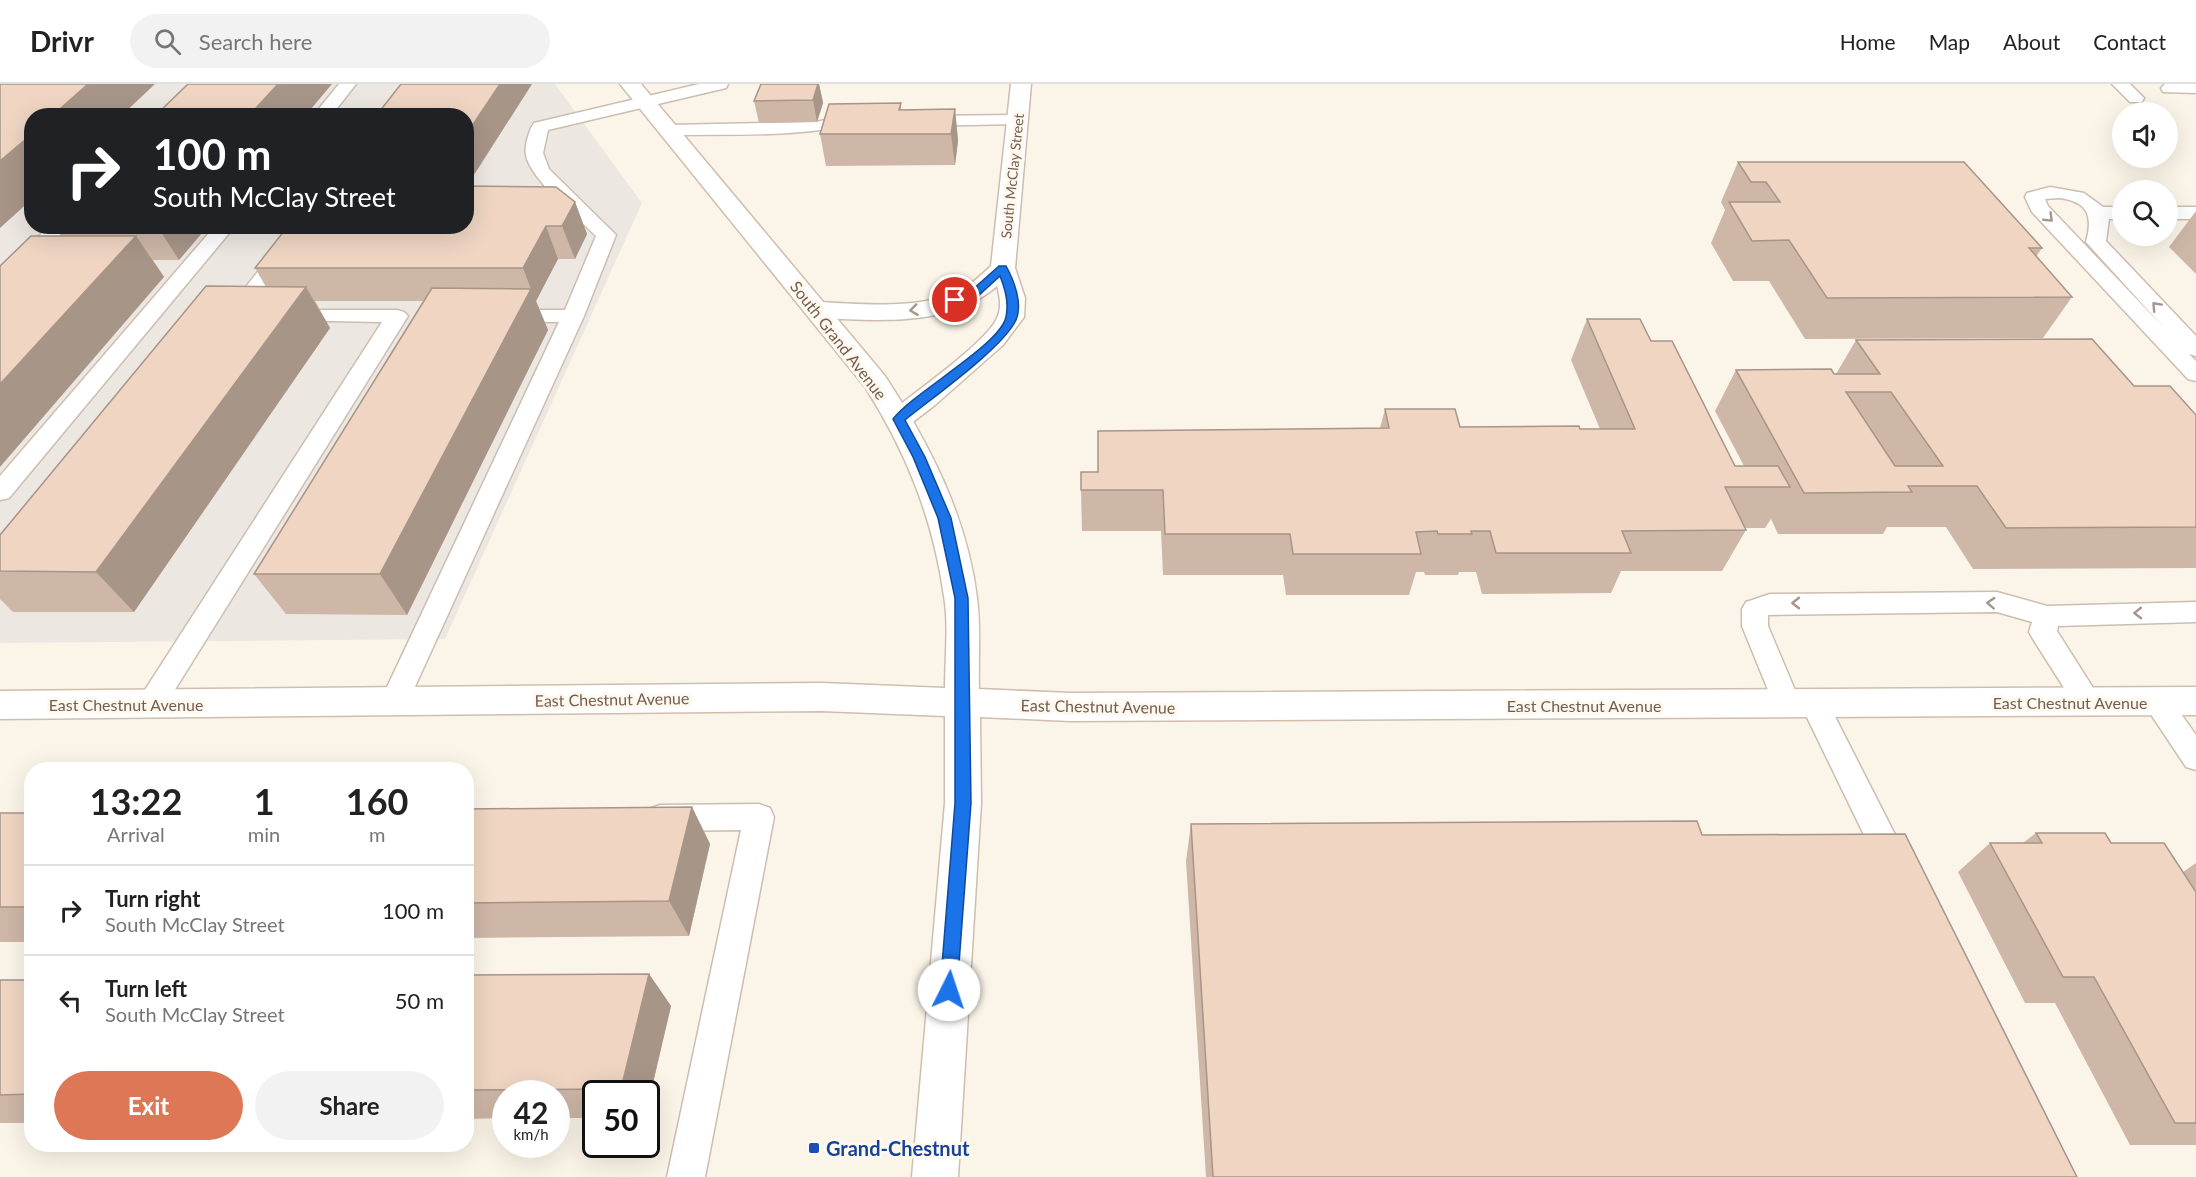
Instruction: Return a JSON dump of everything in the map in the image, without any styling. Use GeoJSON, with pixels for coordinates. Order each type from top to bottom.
{"type":"FeatureCollection","features":[{"type":"Feature","properties":{"kind":"street","name":"South Grand Avenue"},"geometry":{"type":"LineString","coordinates":[[630,84],[875,382],[899,419],[919,457],[944,518],[961,598],[963,803],[935,1177]]}},
{"type":"Feature","properties":{"kind":"street","name":"South McClay Street"},"geometry":{"type":"LineString","coordinates":[[899,419],[990,345],[1011,319],[1012,292],[1003,268],[1021,84]]}},
{"type":"Feature","properties":{"kind":"street"},"geometry":{"type":"LineString","coordinates":[[818,310],[890,313],[935,307],[974,293],[1003,268]]}},
{"type":"Feature","properties":{"kind":"street","name":"East Chestnut Avenue"},"geometry":{"type":"LineString","coordinates":[[0,705],[834,697],[1070,707],[2196,701]]}},
{"type":"Feature","properties":{"kind":"lane"},"geometry":{"type":"LineString","coordinates":[[328,108],[348,84]]}},
{"type":"Feature","properties":{"kind":"lane"},"geometry":{"type":"LineString","coordinates":[[394,702],[573,316],[606,235],[541,171],[534,153],[540,127],[645,104],[720,84]]}},
{"type":"Feature","properties":{"kind":"lane"},"geometry":{"type":"LineString","coordinates":[[2120,84],[2136,98]]}},
{"type":"Feature","properties":{"kind":"lane"},"geometry":{"type":"LineString","coordinates":[[2169,88],[2196,88]]}},
{"type":"Feature","properties":{"kind":"lane"},"geometry":{"type":"LineString","coordinates":[[902,121],[1018,120]]}},
{"type":"Feature","properties":{"kind":"lane"},"geometry":{"type":"LineString","coordinates":[[668,130],[816,128],[844,121],[879,121]]}},
{"type":"Feature","properties":{"kind":"lane"},"geometry":{"type":"LineString","coordinates":[[2196,349],[2096,242],[2100,224],[2098,213],[2084,201],[2065,192],[2045,191],[2034,197],[2039,208],[2196,374]]}},
{"type":"Feature","properties":{"kind":"lane"},"geometry":{"type":"LineString","coordinates":[[2098,213],[2112,213]]}},
{"type":"Feature","properties":{"kind":"lane"},"geometry":{"type":"LineString","coordinates":[[2178,213],[2196,213]]}},
{"type":"Feature","properties":{"kind":"lane"},"geometry":{"type":"LineString","coordinates":[[0,287],[53,234]]}},
{"type":"Feature","properties":{"kind":"lane"},"geometry":{"type":"LineString","coordinates":[[0,492],[219,234]]}},
{"type":"Feature","properties":{"kind":"lane"},"geometry":{"type":"LineString","coordinates":[[232,316],[298,234]]}},
{"type":"Feature","properties":{"kind":"lane"},"geometry":{"type":"LineString","coordinates":[[152,704],[236,567],[409,316],[216,316],[209,326]]}},
{"type":"Feature","properties":{"kind":"lane"},"geometry":{"type":"LineString","coordinates":[[479,316],[573,316]]}},
{"type":"Feature","properties":{"kind":"lane"},"geometry":{"type":"LineString","coordinates":[[1909,894],[1755,626],[1755,609],[1770,604],[1997,602],[2047,616],[2196,612]]}},
{"type":"Feature","properties":{"kind":"lane"},"geometry":{"type":"LineString","coordinates":[[2047,616],[2043,632],[2088,702]]}},
{"type":"Feature","properties":{"kind":"lane"},"geometry":{"type":"LineString","coordinates":[[2156,701],[2196,758]]}},
{"type":"Feature","properties":{"kind":"lane"},"geometry":{"type":"LineString","coordinates":[[630,818],[759,817],[687,1177]]}},
{"type":"Feature","properties":{"kind":"shaded area"},"geometry":{"type":"Polygon","coordinates":[[[0,84],[555,84],[642,203],[445,639],[0,643],[0,84]]]}},
{"type":"Feature","properties":{"kind":"building"},"geometry":{"type":"Polygon","coordinates":[[[0,84],[88,84],[61,108],[24,108],[24,141],[0,161],[0,84]]]}},
{"type":"Feature","properties":{"kind":"building"},"geometry":{"type":"Polygon","coordinates":[[[188,84],[278,84],[256,108],[163,108],[188,84]]]}},
{"type":"Feature","properties":{"kind":"building"},"geometry":{"type":"Polygon","coordinates":[[[401,84],[500,84],[474,123],[474,108],[382,108],[401,84]]]}},
{"type":"Feature","properties":{"kind":"building"},"geometry":{"type":"Polygon","coordinates":[[[761,84],[818,84],[813,100],[754,101],[761,84]]]}},
{"type":"Feature","properties":{"kind":"building"},"geometry":{"type":"Polygon","coordinates":[[[901,103],[899,110],[955,109],[951,134],[820,134],[829,104],[901,103]]]}},
{"type":"Feature","properties":{"kind":"building"},"geometry":{"type":"Polygon","coordinates":[[[1738,162],[1964,162],[2042,248],[2029,248],[2072,297],[1827,298],[1789,240],[1752,241],[1729,202],[1780,202],[1766,182],[1751,182],[1738,162]]]}},
{"type":"Feature","properties":{"kind":"building"},"geometry":{"type":"Polygon","coordinates":[[[474,186],[556,187],[575,202],[562,226],[546,226],[523,268],[255,268],[282,234],[474,234],[474,186]]]}},
{"type":"Feature","properties":{"kind":"building"},"geometry":{"type":"Polygon","coordinates":[[[31,236],[136,236],[0,384],[0,266],[31,236]]]}},
{"type":"Feature","properties":{"kind":"building"},"geometry":{"type":"Polygon","coordinates":[[[206,286],[306,287],[96,572],[0,571],[0,535],[206,286]]]}},
{"type":"Feature","properties":{"kind":"building"},"geometry":{"type":"Polygon","coordinates":[[[432,288],[531,289],[380,574],[254,574],[432,288]]]}},
{"type":"Feature","properties":{"kind":"building"},"geometry":{"type":"Polygon","coordinates":[[[1587,319],[1640,319],[1651,341],[1672,341],[1735,466],[1778,466],[1790,487],[1725,487],[1746,530],[1622,531],[1631,553],[1496,553],[1490,531],[1471,531],[1472,534],[1438,534],[1437,531],[1416,532],[1421,554],[1293,554],[1290,534],[1165,534],[1163,490],[1081,490],[1081,472],[1098,472],[1098,431],[1389,428],[1385,409],[1455,409],[1460,427],[1579,426],[1580,429],[1635,429],[1587,319]]]}},
{"type":"Feature","properties":{"kind":"building"},"geometry":{"type":"Polygon","coordinates":[[[2092,339],[2134,386],[2170,386],[2196,415],[2196,527],[2006,528],[1977,486],[1908,486],[1912,492],[1804,493],[1736,370],[1831,369],[1834,374],[1880,374],[1856,340],[2092,339]],[[1846,392],[1895,466],[1943,466],[1891,392],[1846,392]]]}},
{"type":"Feature","properties":{"kind":"building"},"geometry":{"type":"Polygon","coordinates":[[[692,807],[669,901],[474,903],[474,809],[692,807]]]}},
{"type":"Feature","properties":{"kind":"building"},"geometry":{"type":"Polygon","coordinates":[[[0,813],[24,813],[24,907],[0,907],[0,813]]]}},
{"type":"Feature","properties":{"kind":"building"},"geometry":{"type":"Polygon","coordinates":[[[1697,821],[1702,835],[1905,834],[2077,1177],[1213,1177],[1191,824],[1697,821]]]}},
{"type":"Feature","properties":{"kind":"building"},"geometry":{"type":"Polygon","coordinates":[[[2036,833],[2105,833],[2111,843],[2164,843],[2196,892],[2196,1123],[2175,1123],[2094,977],[2063,977],[1990,843],[2042,843],[2036,833]]]}},
{"type":"Feature","properties":{"kind":"building"},"geometry":{"type":"Polygon","coordinates":[[[649,974],[623,1080],[582,1080],[582,1089],[570,1089],[570,1080],[492,1080],[492,1090],[474,1090],[474,975],[649,974]]]}},
{"type":"Feature","properties":{"kind":"building"},"geometry":{"type":"Polygon","coordinates":[[[0,980],[24,980],[24,1094],[0,1095],[0,980]]]}},
{"type":"Feature","properties":{"kind":"place","name":"Grand-Chestnut"},"geometry":{"type":"Point","coordinates":[814,1148]}},
{"type":"Feature","properties":{"kind":"route"},"geometry":{"type":"LineString","coordinates":[[949,990],[963,803],[961,598],[944,518],[919,457],[899,419],[990,345],[1011,319],[1012,292],[1003,268],[974,293],[955,300]]}}]}
